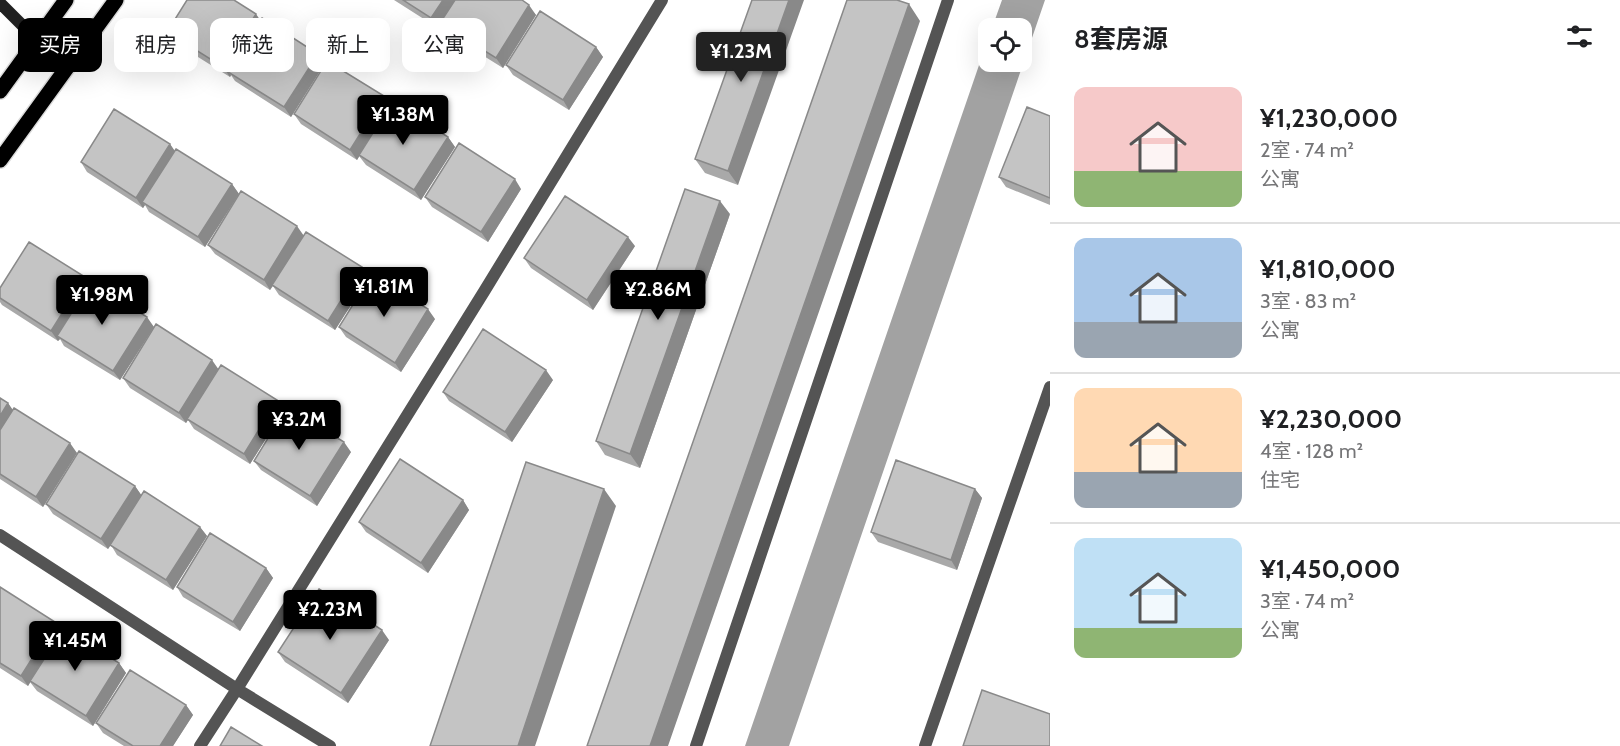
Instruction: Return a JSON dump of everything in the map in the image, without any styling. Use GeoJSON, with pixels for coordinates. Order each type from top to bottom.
{"type":"FeatureCollection","features":[{"type":"Feature","properties":{"kind":"main road"},"geometry":{"type":"LineString","coordinates":[[53,18],[66,0]]}},
{"type":"Feature","properties":{"kind":"main road"},"geometry":{"type":"LineString","coordinates":[[102,19],[116,0]]}},
{"type":"Feature","properties":{"kind":"main road"},"geometry":{"type":"LineString","coordinates":[[0,91],[18,66]]}},
{"type":"Feature","properties":{"kind":"main road"},"geometry":{"type":"LineString","coordinates":[[0,160],[64,72]]}},
{"type":"Feature","properties":{"kind":"street"},"geometry":{"type":"LineString","coordinates":[[200,746],[485,290],[662,0]]}},
{"type":"Feature","properties":{"kind":"street"},"geometry":{"type":"LineString","coordinates":[[696,746],[948,0]]}},
{"type":"Feature","properties":{"kind":"street"},"geometry":{"type":"LineString","coordinates":[[0,3],[18,21]]}},
{"type":"Feature","properties":{"kind":"street"},"geometry":{"type":"LineString","coordinates":[[925,746],[1050,387]]}},
{"type":"Feature","properties":{"kind":"street"},"geometry":{"type":"LineString","coordinates":[[0,535],[237,690],[330,746]]}},
{"type":"Feature","properties":{"kind":"shaded area"},"geometry":{"type":"Polygon","coordinates":[[[1002,0],[1045,0],[1032,38],[1032,18],[996,18],[1002,0]]]}},
{"type":"Feature","properties":{"kind":"shaded area"},"geometry":{"type":"Polygon","coordinates":[[[978,68],[978,72],[1020,72],[789,746],[745,746],[978,68]]]}},
{"type":"Feature","properties":{"kind":"building"},"geometry":{"type":"Polygon","coordinates":[[[187,0],[234,0],[256,14],[254,18],[210,18],[210,59],[198,51],[198,18],[176,18],[187,0]]]}},
{"type":"Feature","properties":{"kind":"building"},"geometry":{"type":"Polygon","coordinates":[[[403,0],[443,0],[431,18],[403,0]]]}},
{"type":"Feature","properties":{"kind":"building"},"geometry":{"type":"Polygon","coordinates":[[[455,0],[522,0],[529,5],[496,58],[486,52],[486,18],[443,18],[455,0]]]}},
{"type":"Feature","properties":{"kind":"building"},"geometry":{"type":"Polygon","coordinates":[[[752,0],[789,0],[728,171],[695,159],[752,0]]]}},
{"type":"Feature","properties":{"kind":"building"},"geometry":{"type":"Polygon","coordinates":[[[847,0],[897,0],[909,4],[650,746],[587,746],[847,0]]]}},
{"type":"Feature","properties":{"kind":"building"},"geometry":{"type":"Polygon","coordinates":[[[540,11],[596,47],[563,100],[506,65],[540,11]]]}},
{"type":"Feature","properties":{"kind":"building"},"geometry":{"type":"Polygon","coordinates":[[[294,39],[306,46],[306,72],[284,107],[228,72],[294,72],[294,39]]]}},
{"type":"Feature","properties":{"kind":"building"},"geometry":{"type":"Polygon","coordinates":[[[320,72],[345,72],[384,96],[350,150],[294,114],[320,72]]]}},
{"type":"Feature","properties":{"kind":"building"},"geometry":{"type":"Polygon","coordinates":[[[393,101],[448,137],[414,190],[359,155],[393,101]]]}},
{"type":"Feature","properties":{"kind":"building"},"geometry":{"type":"Polygon","coordinates":[[[1027,107],[1050,116],[1050,198],[999,177],[1027,107]]]}},
{"type":"Feature","properties":{"kind":"building"},"geometry":{"type":"Polygon","coordinates":[[[114,109],[170,144],[136,198],[81,162],[114,109]]]}},
{"type":"Feature","properties":{"kind":"building"},"geometry":{"type":"Polygon","coordinates":[[[459,143],[515,179],[481,232],[425,197],[459,143]]]}},
{"type":"Feature","properties":{"kind":"building"},"geometry":{"type":"Polygon","coordinates":[[[176,149],[232,184],[198,237],[142,202],[176,149]]]}},
{"type":"Feature","properties":{"kind":"building"},"geometry":{"type":"Polygon","coordinates":[[[685,189],[720,201],[630,454],[596,441],[685,189]]]}},
{"type":"Feature","properties":{"kind":"building"},"geometry":{"type":"Polygon","coordinates":[[[241,191],[297,226],[264,280],[208,245],[241,191]]]}},
{"type":"Feature","properties":{"kind":"building"},"geometry":{"type":"Polygon","coordinates":[[[565,196],[628,237],[587,300],[524,258],[565,196]]]}},
{"type":"Feature","properties":{"kind":"building"},"geometry":{"type":"Polygon","coordinates":[[[306,232],[362,267],[328,321],[272,285],[306,232]]]}},
{"type":"Feature","properties":{"kind":"building"},"geometry":{"type":"Polygon","coordinates":[[[29,242],[85,277],[51,331],[0,298],[0,288],[29,242]]]}},
{"type":"Feature","properties":{"kind":"building"},"geometry":{"type":"Polygon","coordinates":[[[372,274],[428,309],[395,363],[339,327],[372,274]]]}},
{"type":"Feature","properties":{"kind":"building"},"geometry":{"type":"Polygon","coordinates":[[[91,282],[147,317],[113,371],[57,336],[91,282]]]}},
{"type":"Feature","properties":{"kind":"building"},"geometry":{"type":"Polygon","coordinates":[[[156,324],[212,360],[179,413],[123,378],[156,324]]]}},
{"type":"Feature","properties":{"kind":"building"},"geometry":{"type":"Polygon","coordinates":[[[483,329],[546,370],[505,432],[443,392],[483,329]]]}},
{"type":"Feature","properties":{"kind":"building"},"geometry":{"type":"Polygon","coordinates":[[[221,365],[277,400],[244,454],[187,419],[221,365]]]}},
{"type":"Feature","properties":{"kind":"building"},"geometry":{"type":"Polygon","coordinates":[[[0,398],[8,403],[0,416],[0,398]]]}},
{"type":"Feature","properties":{"kind":"building"},"geometry":{"type":"Polygon","coordinates":[[[287,407],[344,442],[310,496],[254,461],[287,407]]]}},
{"type":"Feature","properties":{"kind":"building"},"geometry":{"type":"Polygon","coordinates":[[[14,408],[70,443],[36,497],[0,474],[0,430],[14,408]]]}},
{"type":"Feature","properties":{"kind":"building"},"geometry":{"type":"Polygon","coordinates":[[[79,451],[135,486],[101,539],[46,504],[79,451]]]}},
{"type":"Feature","properties":{"kind":"building"},"geometry":{"type":"Polygon","coordinates":[[[400,459],[463,500],[421,563],[359,522],[400,459]]]}},
{"type":"Feature","properties":{"kind":"building"},"geometry":{"type":"Polygon","coordinates":[[[896,460],[975,489],[951,560],[871,532],[896,460]]]}},
{"type":"Feature","properties":{"kind":"building"},"geometry":{"type":"Polygon","coordinates":[[[526,462],[604,489],[518,746],[430,746],[526,462]]]}},
{"type":"Feature","properties":{"kind":"building"},"geometry":{"type":"Polygon","coordinates":[[[144,491],[200,527],[166,580],[110,545],[144,491]]]}},
{"type":"Feature","properties":{"kind":"building"},"geometry":{"type":"Polygon","coordinates":[[[210,533],[266,568],[233,622],[177,587],[210,533]]]}},
{"type":"Feature","properties":{"kind":"building"},"geometry":{"type":"Polygon","coordinates":[[[0,587],[55,622],[21,676],[0,663],[0,587]]]}},
{"type":"Feature","properties":{"kind":"building"},"geometry":{"type":"Polygon","coordinates":[[[319,589],[382,630],[341,693],[278,652],[319,589]]]}},
{"type":"Feature","properties":{"kind":"building"},"geometry":{"type":"Polygon","coordinates":[[[64,628],[119,663],[86,716],[30,681],[64,628]]]}},
{"type":"Feature","properties":{"kind":"building"},"geometry":{"type":"Polygon","coordinates":[[[130,670],[186,705],[160,746],[133,746],[96,723],[130,670]]]}},
{"type":"Feature","properties":{"kind":"building"},"geometry":{"type":"Polygon","coordinates":[[[982,690],[1050,714],[1050,746],[963,746],[982,690]]]}},
{"type":"Feature","properties":{"kind":"building"},"geometry":{"type":"Polygon","coordinates":[[[231,727],[262,746],[220,746],[231,727]]]}}]}
